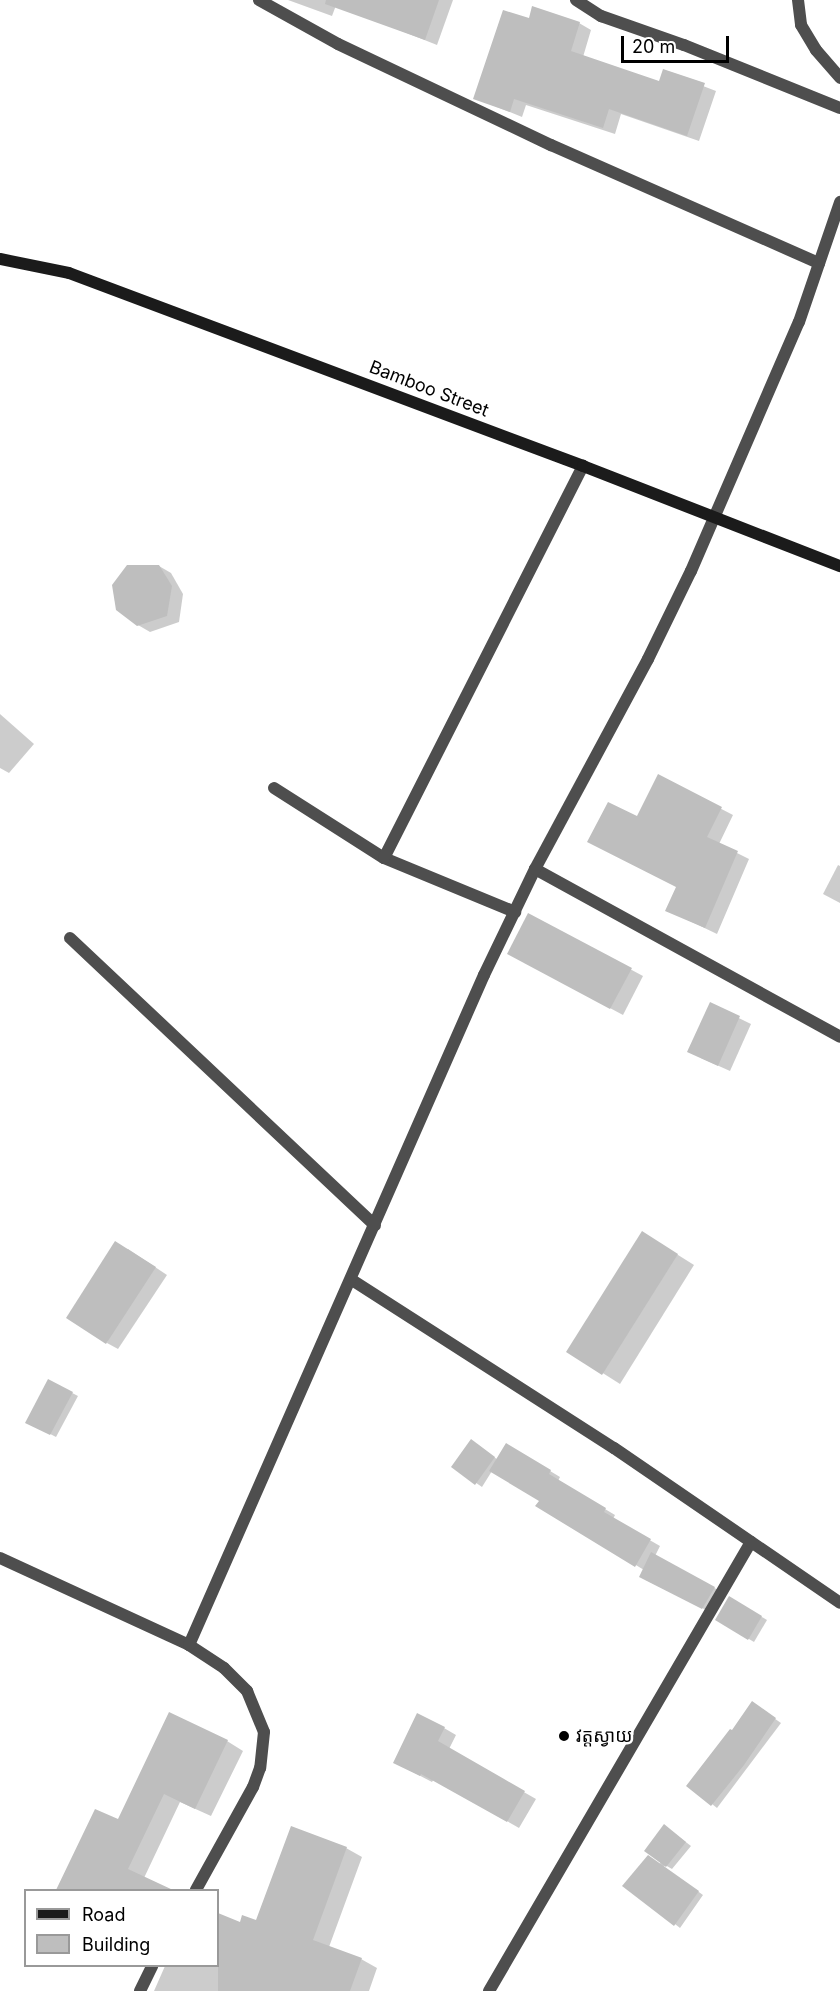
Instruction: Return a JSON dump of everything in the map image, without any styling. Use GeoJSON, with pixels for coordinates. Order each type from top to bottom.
{"type":"FeatureCollection","features":[{"type":"Feature","properties":{"kind":"street"},"geometry":{"type":"LineString","coordinates":[[259,0],[338,44],[551,145],[819,263]]}},
{"type":"Feature","properties":{"kind":"street"},"geometry":{"type":"LineString","coordinates":[[576,0],[601,16],[684,45],[840,108]]}},
{"type":"Feature","properties":{"kind":"street"},"geometry":{"type":"LineString","coordinates":[[798,0],[801,25],[816,50],[840,78]]}},
{"type":"Feature","properties":{"kind":"street"},"geometry":{"type":"LineString","coordinates":[[189,1645],[263,1473],[352,1280],[484,975],[535,868],[648,659],[714,516],[799,322],[840,202]]}},
{"type":"Feature","properties":{"kind":"street","name":"Bamboo Street"},"geometry":{"type":"LineString","coordinates":[[0,259],[69,273],[583,466],[840,566]]}},
{"type":"Feature","properties":{"kind":"street"},"geometry":{"type":"LineString","coordinates":[[384,858],[583,466]]}},
{"type":"Feature","properties":{"kind":"street"},"geometry":{"type":"LineString","coordinates":[[274,788],[384,858],[515,912]]}},
{"type":"Feature","properties":{"kind":"street"},"geometry":{"type":"LineString","coordinates":[[535,868],[840,1037]]}},
{"type":"Feature","properties":{"kind":"street"},"geometry":{"type":"LineString","coordinates":[[70,938],[375,1225]]}},
{"type":"Feature","properties":{"kind":"street"},"geometry":{"type":"LineString","coordinates":[[352,1280],[614,1448],[840,1603]]}},
{"type":"Feature","properties":{"kind":"street"},"geometry":{"type":"LineString","coordinates":[[489,1991],[751,1542]]}},
{"type":"Feature","properties":{"kind":"street"},"geometry":{"type":"LineString","coordinates":[[0,1558],[189,1645],[224,1668],[247,1691],[264,1732],[264,1752],[253,1787],[197,1889]]}},
{"type":"Feature","properties":{"kind":"street"},"geometry":{"type":"LineString","coordinates":[[140,1991],[151,1967]]}},
{"type":"Feature","properties":{"kind":"building"},"geometry":{"type":"Polygon","coordinates":[[[326,0],[439,0],[425,40],[325,4],[326,0]]]}},
{"type":"Feature","properties":{"kind":"building"},"geometry":{"type":"Polygon","coordinates":[[[532,6],[580,22],[571,51],[659,81],[663,69],[705,83],[687,136],[609,109],[603,128],[514,99],[510,112],[473,99],[503,10],[529,18],[532,6]]]}},
{"type":"Feature","properties":{"kind":"building"},"geometry":{"type":"Polygon","coordinates":[[[127,565],[159,565],[172,586],[167,616],[137,626],[116,610],[112,585],[127,565]]]}},
{"type":"Feature","properties":{"kind":"building"},"geometry":{"type":"Polygon","coordinates":[[[658,774],[722,807],[707,837],[738,851],[705,928],[665,911],[676,887],[587,842],[608,802],[637,816],[658,774]]]}},
{"type":"Feature","properties":{"kind":"building"},"geometry":{"type":"Polygon","coordinates":[[[528,913],[632,968],[610,1009],[507,954],[528,913]]]}},
{"type":"Feature","properties":{"kind":"building"},"geometry":{"type":"Polygon","coordinates":[[[710,1002],[740,1016],[718,1066],[687,1052],[710,1002]]]}},
{"type":"Feature","properties":{"kind":"building"},"geometry":{"type":"Polygon","coordinates":[[[642,1231],[678,1254],[602,1375],[566,1352],[642,1231]]]}},
{"type":"Feature","properties":{"kind":"building"},"geometry":{"type":"Polygon","coordinates":[[[115,1241],[156,1267],[106,1344],[66,1318],[115,1241]]]}},
{"type":"Feature","properties":{"kind":"building"},"geometry":{"type":"Polygon","coordinates":[[[48,1379],[73,1392],[50,1435],[25,1423],[48,1379]]]}},
{"type":"Feature","properties":{"kind":"building"},"geometry":{"type":"Polygon","coordinates":[[[471,1439],[495,1457],[475,1485],[451,1467],[471,1439]]]}},
{"type":"Feature","properties":{"kind":"building"},"geometry":{"type":"Polygon","coordinates":[[[506,1443],[551,1470],[549,1474],[606,1508],[604,1512],[651,1539],[635,1567],[535,1506],[539,1501],[489,1471],[506,1443]]]}},
{"type":"Feature","properties":{"kind":"building"},"geometry":{"type":"Polygon","coordinates":[[[651,1552],[715,1587],[702,1609],[639,1577],[651,1552]]]}},
{"type":"Feature","properties":{"kind":"building"},"geometry":{"type":"Polygon","coordinates":[[[729,1596],[762,1616],[748,1640],[715,1620],[729,1596]]]}},
{"type":"Feature","properties":{"kind":"building"},"geometry":{"type":"Polygon","coordinates":[[[752,1701],[776,1718],[744,1765],[711,1806],[686,1786],[730,1729],[732,1730],[752,1701]]]}},
{"type":"Feature","properties":{"kind":"building"},"geometry":{"type":"Polygon","coordinates":[[[169,1712],[228,1740],[195,1809],[164,1794],[128,1869],[171,1889],[56,1889],[95,1809],[118,1819],[169,1712]]]}},
{"type":"Feature","properties":{"kind":"building"},"geometry":{"type":"Polygon","coordinates":[[[417,1713],[445,1727],[438,1741],[525,1791],[507,1822],[421,1774],[420,1776],[393,1763],[417,1713]]]}},
{"type":"Feature","properties":{"kind":"building"},"geometry":{"type":"Polygon","coordinates":[[[664,1824],[686,1842],[666,1867],[644,1851],[664,1824]]]}},
{"type":"Feature","properties":{"kind":"building"},"geometry":{"type":"Polygon","coordinates":[[[291,1826],[347,1847],[313,1940],[362,1958],[350,1991],[218,1991],[219,1913],[240,1922],[242,1915],[256,1920],[291,1826]]]}},
{"type":"Feature","properties":{"kind":"building"},"geometry":{"type":"Polygon","coordinates":[[[648,1855],[699,1891],[674,1926],[622,1886],[648,1855]]]}},
{"type":"Feature","properties":{"kind":"place","name":"វត្តស្វាយ"},"geometry":{"type":"Point","coordinates":[564,1736]}}]}
